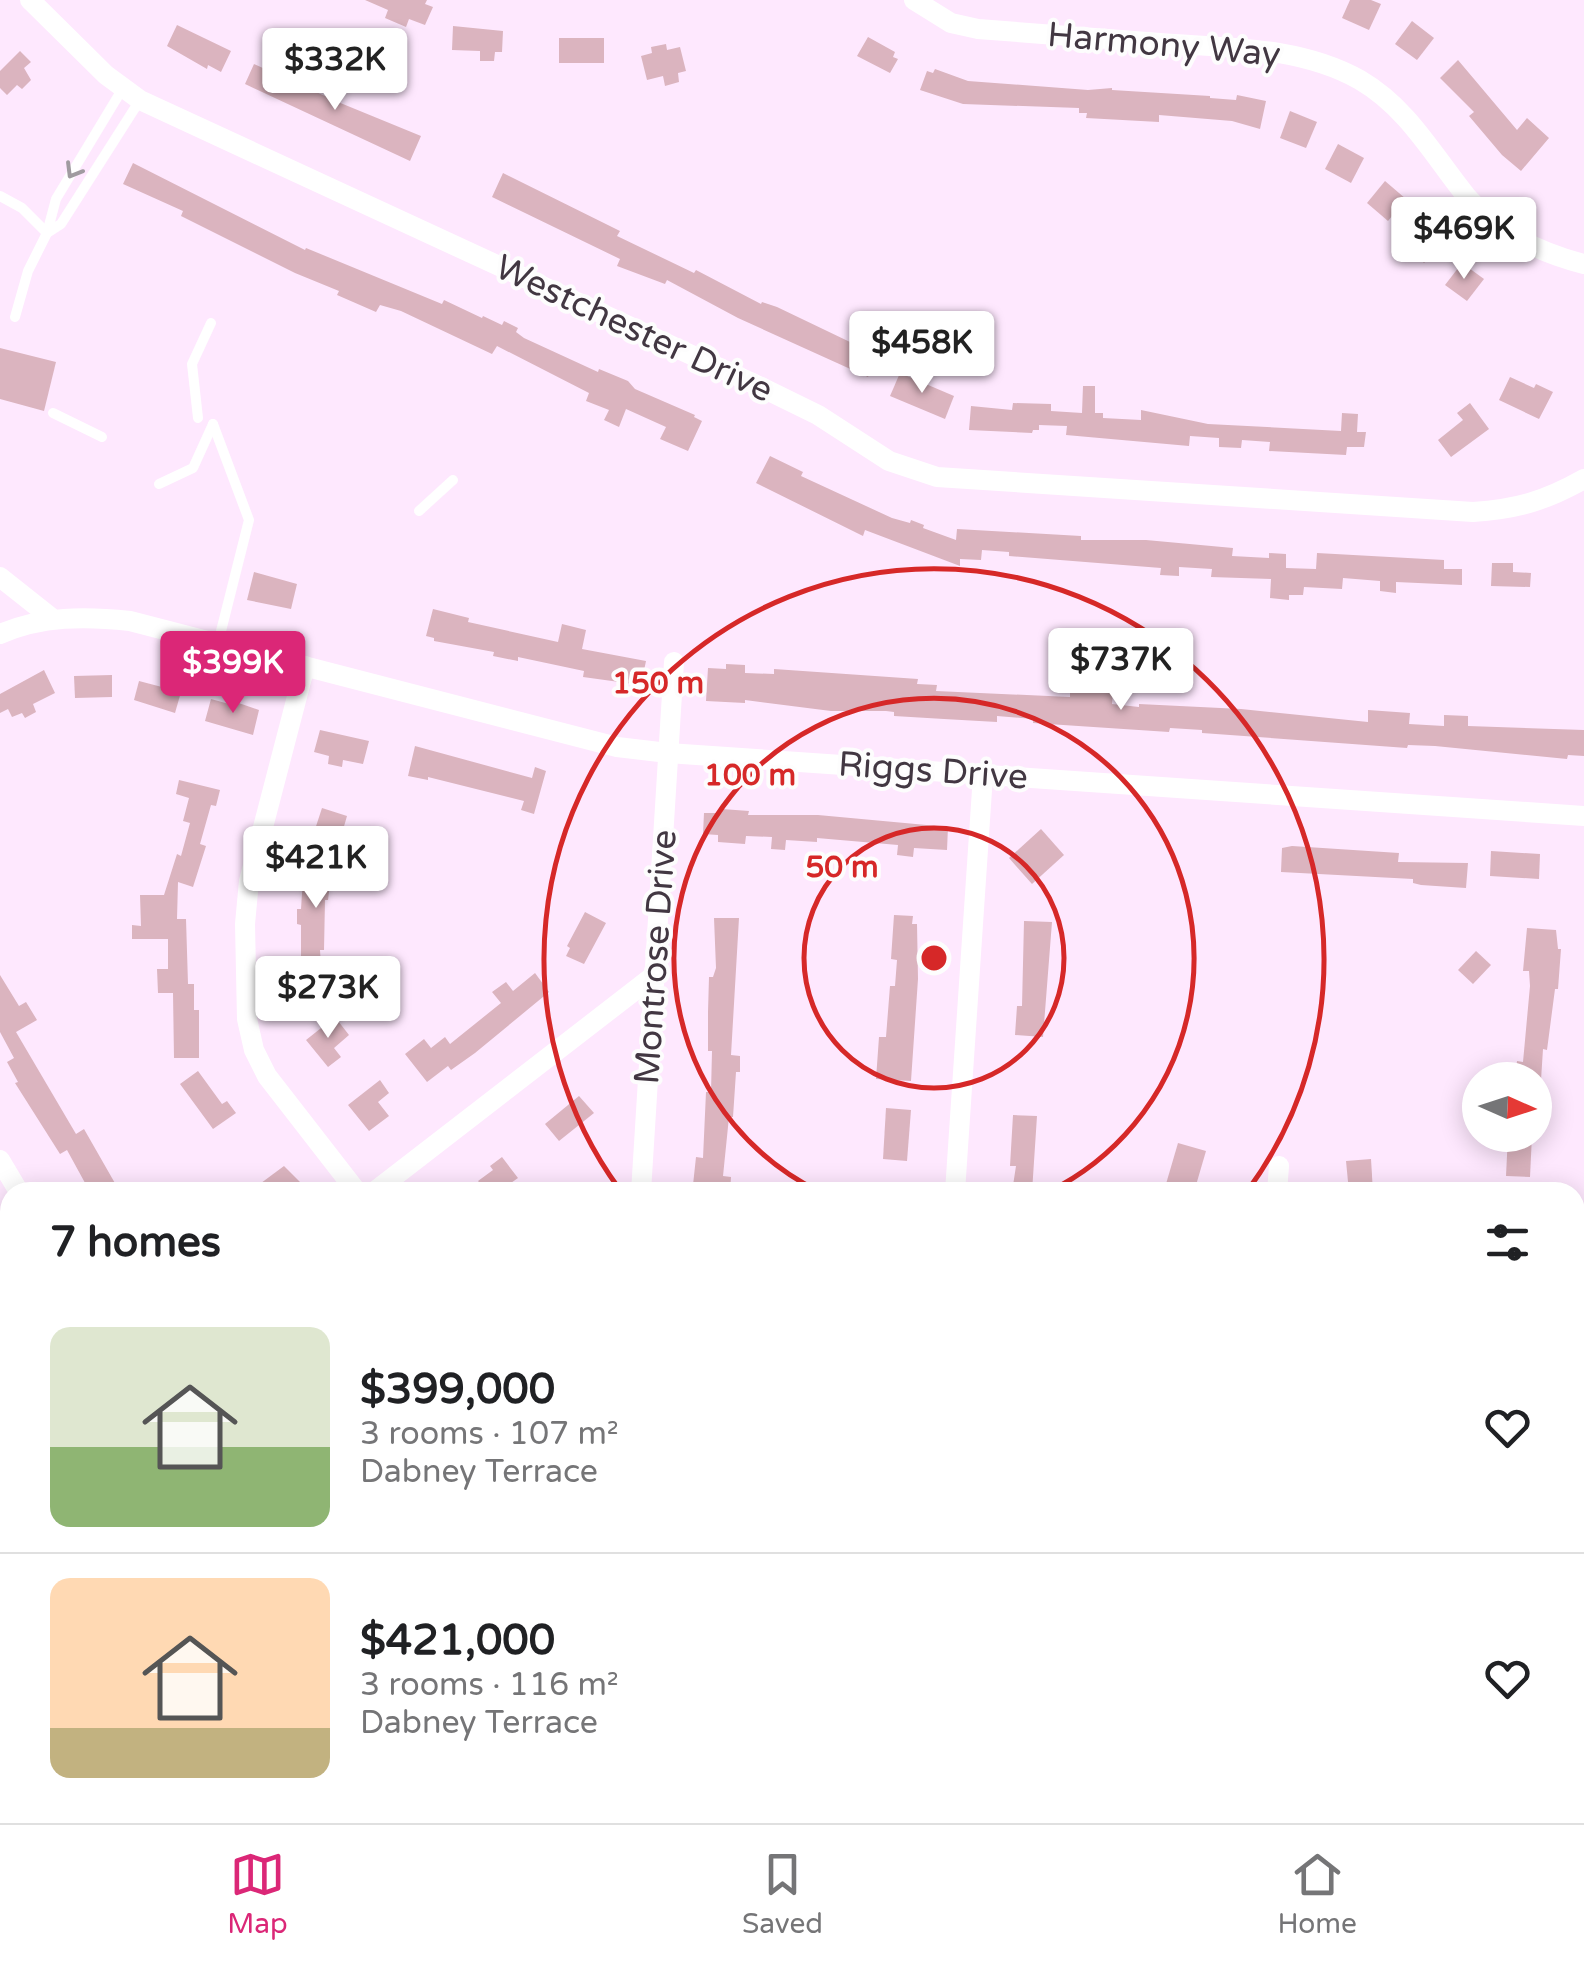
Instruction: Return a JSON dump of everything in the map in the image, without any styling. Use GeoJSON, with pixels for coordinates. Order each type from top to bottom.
{"type":"FeatureCollection","features":[{"type":"Feature","properties":{"kind":"street","name":"Westchester Drive"},"geometry":{"type":"LineString","coordinates":[[30,0],[106,75],[131,94],[765,389],[818,416],[888,461],[937,478],[1472,512],[1515,509],[1557,495],[1584,480]]}},
{"type":"Feature","properties":{"kind":"street","name":"Harmony Way"},"geometry":{"type":"LineString","coordinates":[[914,0],[951,23],[978,29],[1266,50],[1318,61],[1360,81],[1395,106],[1421,134],[1469,200],[1496,223],[1526,243],[1584,264]]}},
{"type":"Feature","properties":{"kind":"street"},"geometry":{"type":"LineString","coordinates":[[0,577],[53,619]]}},
{"type":"Feature","properties":{"kind":"street","name":"Riggs Drive"},"geometry":{"type":"LineString","coordinates":[[2,630],[90,616],[130,620],[617,747],[668,754],[1584,816]]}},
{"type":"Feature","properties":{"kind":"street","name":"Montrose Drive"},"geometry":{"type":"LineString","coordinates":[[642,1182],[674,662]]}},
{"type":"Feature","properties":{"kind":"street"},"geometry":{"type":"LineString","coordinates":[[305,666],[249,881],[245,924],[246,1020],[254,1050],[267,1076],[349,1182]]}},
{"type":"Feature","properties":{"kind":"street"},"geometry":{"type":"LineString","coordinates":[[956,1182],[983,775]]}},
{"type":"Feature","properties":{"kind":"street"},"geometry":{"type":"LineString","coordinates":[[387,1182],[656,974]]}},
{"type":"Feature","properties":{"kind":"street"},"geometry":{"type":"LineString","coordinates":[[0,1160],[13,1182]]}},
{"type":"Feature","properties":{"kind":"street"},"geometry":{"type":"LineString","coordinates":[[1278,1182],[1279,1166]]}},
{"type":"Feature","properties":{"kind":"lane"},"geometry":{"type":"LineString","coordinates":[[47,233],[61,224],[131,94]]}},
{"type":"Feature","properties":{"kind":"lane"},"geometry":{"type":"LineString","coordinates":[[15,317],[56,199],[131,94]]}},
{"type":"Feature","properties":{"kind":"lane"},"geometry":{"type":"LineString","coordinates":[[0,196],[22,208],[47,233]]}},
{"type":"Feature","properties":{"kind":"lane"},"geometry":{"type":"LineString","coordinates":[[198,418],[192,364],[210,324]]}},
{"type":"Feature","properties":{"kind":"lane"},"geometry":{"type":"LineString","coordinates":[[52,412],[102,437]]}},
{"type":"Feature","properties":{"kind":"lane"},"geometry":{"type":"LineString","coordinates":[[159,484],[192,468],[212,424],[249,520],[218,644]]}},
{"type":"Feature","properties":{"kind":"lane"},"geometry":{"type":"LineString","coordinates":[[419,512],[453,480]]}},
{"type":"Feature","properties":{"kind":"building"},"geometry":{"type":"Polygon","coordinates":[[[365,0],[427,0],[425,4],[433,7],[425,25],[409,19],[406,27],[385,18],[388,10],[365,0]]]}},
{"type":"Feature","properties":{"kind":"building"},"geometry":{"type":"Polygon","coordinates":[[[1350,0],[1381,4],[1369,30],[1342,18],[1350,0]]]}},
{"type":"Feature","properties":{"kind":"building"},"geometry":{"type":"Polygon","coordinates":[[[1412,21],[1434,38],[1417,60],[1395,44],[1412,21]]]}},
{"type":"Feature","properties":{"kind":"building"},"geometry":{"type":"Polygon","coordinates":[[[177,25],[231,51],[221,72],[208,65],[207,69],[167,46],[177,25]]]}},
{"type":"Feature","properties":{"kind":"building"},"geometry":{"type":"Polygon","coordinates":[[[453,26],[503,31],[502,52],[495,52],[494,61],[480,61],[480,51],[452,50],[453,26]]]}},
{"type":"Feature","properties":{"kind":"building"},"geometry":{"type":"Polygon","coordinates":[[[868,37],[895,52],[893,57],[898,59],[890,73],[857,56],[868,37]]]}},
{"type":"Feature","properties":{"kind":"building"},"geometry":{"type":"Polygon","coordinates":[[[559,38],[604,38],[604,63],[559,63],[559,38]]]}},
{"type":"Feature","properties":{"kind":"building"},"geometry":{"type":"Polygon","coordinates":[[[666,44],[667,50],[680,47],[686,71],[678,73],[679,82],[665,86],[663,76],[647,80],[641,56],[652,53],[651,47],[666,44]]]}},
{"type":"Feature","properties":{"kind":"building"},"geometry":{"type":"Polygon","coordinates":[[[20,51],[31,62],[24,68],[31,80],[22,89],[17,85],[7,95],[0,88],[0,71],[20,51]]]}},
{"type":"Feature","properties":{"kind":"building"},"geometry":{"type":"Polygon","coordinates":[[[1458,60],[1517,130],[1527,118],[1549,138],[1521,171],[1502,155],[1469,116],[1474,112],[1440,78],[1458,60]]]}},
{"type":"Feature","properties":{"kind":"building"},"geometry":{"type":"Polygon","coordinates":[[[254,64],[325,96],[328,90],[341,95],[338,102],[421,136],[410,161],[245,84],[254,64]]]}},
{"type":"Feature","properties":{"kind":"building"},"geometry":{"type":"Polygon","coordinates":[[[935,69],[968,81],[1088,90],[1112,88],[1236,100],[1237,95],[1266,101],[1260,129],[1232,121],[1159,115],[1159,122],[1086,118],[1087,113],[1079,113],[1079,108],[963,104],[920,90],[927,71],[933,73],[935,69]]]}},
{"type":"Feature","properties":{"kind":"building"},"geometry":{"type":"Polygon","coordinates":[[[1290,111],[1317,122],[1306,148],[1280,138],[1290,111]]]}},
{"type":"Feature","properties":{"kind":"building"},"geometry":{"type":"Polygon","coordinates":[[[1338,144],[1364,158],[1351,183],[1325,169],[1338,144]]]}},
{"type":"Feature","properties":{"kind":"building"},"geometry":{"type":"Polygon","coordinates":[[[133,163],[305,250],[442,304],[444,300],[502,325],[504,321],[518,328],[516,332],[524,338],[598,372],[599,369],[628,381],[635,389],[695,415],[702,421],[688,451],[660,439],[666,427],[626,409],[619,427],[604,420],[609,410],[586,401],[589,393],[497,346],[492,354],[401,311],[380,305],[376,312],[181,216],[183,211],[123,184],[133,163]]]}},
{"type":"Feature","properties":{"kind":"building"},"geometry":{"type":"Polygon","coordinates":[[[503,173],[620,231],[617,236],[761,304],[777,307],[850,342],[854,334],[881,345],[868,377],[738,318],[667,280],[665,284],[617,266],[620,259],[492,197],[503,173]]]}},
{"type":"Feature","properties":{"kind":"building"},"geometry":{"type":"Polygon","coordinates":[[[1385,181],[1406,199],[1388,221],[1367,203],[1385,181]]]}},
{"type":"Feature","properties":{"kind":"building"},"geometry":{"type":"Polygon","coordinates":[[[1422,223],[1443,243],[1424,263],[1406,244],[1406,239],[1422,223]]]}},
{"type":"Feature","properties":{"kind":"building"},"geometry":{"type":"Polygon","coordinates":[[[1462,263],[1484,279],[1467,301],[1445,285],[1462,263]]]}},
{"type":"Feature","properties":{"kind":"building"},"geometry":{"type":"Polygon","coordinates":[[[0,348],[56,362],[44,411],[0,399],[0,348]]]}},
{"type":"Feature","properties":{"kind":"building"},"geometry":{"type":"Polygon","coordinates":[[[900,373],[954,396],[945,419],[890,396],[900,373]]]}},
{"type":"Feature","properties":{"kind":"building"},"geometry":{"type":"Polygon","coordinates":[[[1510,377],[1553,392],[1539,419],[1499,400],[1510,377]]]}},
{"type":"Feature","properties":{"kind":"building"},"geometry":{"type":"Polygon","coordinates":[[[1083,386],[1095,386],[1095,413],[1103,413],[1103,418],[1141,420],[1141,410],[1208,424],[1341,431],[1342,413],[1358,414],[1357,432],[1366,432],[1364,447],[1347,447],[1346,455],[1269,451],[1270,442],[1242,440],[1241,448],[1219,447],[1219,438],[1190,436],[1189,446],[1066,435],[1067,426],[1039,425],[1039,430],[1032,433],[969,430],[971,406],[1012,410],[1013,403],[1051,404],[1051,411],[1082,413],[1083,386]]]}},
{"type":"Feature","properties":{"kind":"building"},"geometry":{"type":"Polygon","coordinates":[[[1470,403],[1489,429],[1451,457],[1438,440],[1463,420],[1457,413],[1470,403]]]}},
{"type":"Feature","properties":{"kind":"building"},"geometry":{"type":"Polygon","coordinates":[[[770,456],[803,472],[801,476],[892,518],[910,523],[911,520],[956,540],[957,529],[1081,536],[1081,540],[1146,540],[1233,548],[1232,556],[1269,558],[1269,553],[1286,554],[1286,568],[1316,569],[1317,553],[1444,560],[1444,569],[1462,569],[1462,585],[1396,582],[1396,593],[1380,591],[1380,581],[1343,578],[1342,589],[1304,587],[1303,595],[1289,595],[1289,600],[1270,598],[1271,579],[1211,577],[1212,569],[1179,567],[1179,576],[1160,575],[1161,568],[1009,556],[1009,552],[982,550],[981,560],[960,559],[960,566],[865,530],[863,536],[756,483],[770,456]]]}},
{"type":"Feature","properties":{"kind":"building"},"geometry":{"type":"Polygon","coordinates":[[[1492,563],[1513,563],[1513,572],[1531,573],[1530,587],[1491,586],[1492,563]]]}},
{"type":"Feature","properties":{"kind":"building"},"geometry":{"type":"Polygon","coordinates":[[[254,572],[297,584],[291,609],[247,600],[254,572]]]}},
{"type":"Feature","properties":{"kind":"building"},"geometry":{"type":"Polygon","coordinates":[[[433,609],[469,618],[468,622],[558,642],[562,624],[586,630],[582,649],[646,661],[641,685],[583,677],[584,671],[518,657],[518,661],[493,656],[494,652],[434,641],[426,636],[433,609]]]}},
{"type":"Feature","properties":{"kind":"building"},"geometry":{"type":"Polygon","coordinates":[[[726,664],[745,665],[745,673],[774,674],[774,669],[918,679],[917,684],[937,685],[936,691],[1070,697],[1070,689],[1113,692],[1112,704],[1139,707],[1241,709],[1368,722],[1368,710],[1410,713],[1409,724],[1444,726],[1444,715],[1468,716],[1468,726],[1584,730],[1584,756],[1568,755],[1567,759],[1202,730],[1170,728],[1169,732],[1033,723],[1033,719],[997,716],[997,722],[894,716],[894,712],[886,711],[831,711],[745,700],[706,701],[708,668],[726,669],[726,664]]]}},
{"type":"Feature","properties":{"kind":"building"},"geometry":{"type":"Polygon","coordinates":[[[44,670],[55,693],[33,704],[36,712],[25,718],[22,713],[12,717],[8,709],[0,713],[0,694],[44,670]]]}},
{"type":"Feature","properties":{"kind":"building"},"geometry":{"type":"Polygon","coordinates":[[[112,675],[112,697],[75,698],[74,676],[112,675]]]}},
{"type":"Feature","properties":{"kind":"building"},"geometry":{"type":"Polygon","coordinates":[[[139,681],[181,692],[175,713],[134,700],[139,681]]]}},
{"type":"Feature","properties":{"kind":"building"},"geometry":{"type":"Polygon","coordinates":[[[211,699],[229,704],[230,700],[259,710],[253,735],[205,721],[211,699]]]}},
{"type":"Feature","properties":{"kind":"building"},"geometry":{"type":"Polygon","coordinates":[[[320,730],[369,741],[363,764],[343,760],[342,767],[328,764],[329,756],[314,752],[320,730]]]}},
{"type":"Feature","properties":{"kind":"building"},"geometry":{"type":"Polygon","coordinates":[[[415,746],[532,778],[535,767],[546,771],[534,814],[521,810],[524,801],[428,777],[408,776],[415,746]]]}},
{"type":"Feature","properties":{"kind":"building"},"geometry":{"type":"Polygon","coordinates":[[[179,780],[220,790],[216,806],[211,805],[200,844],[206,846],[193,887],[178,882],[177,919],[186,919],[188,984],[194,984],[194,1010],[199,1010],[199,1058],[174,1058],[173,993],[158,993],[157,969],[168,969],[168,939],[132,939],[132,925],[141,926],[140,895],[164,895],[177,854],[181,856],[190,823],[183,821],[189,798],[176,794],[179,780]]]}},
{"type":"Feature","properties":{"kind":"building"},"geometry":{"type":"Polygon","coordinates":[[[322,808],[347,816],[334,861],[337,862],[333,883],[325,900],[324,950],[320,950],[324,1016],[298,1018],[295,966],[301,966],[301,925],[297,924],[297,909],[301,909],[304,863],[322,808]]]}},
{"type":"Feature","properties":{"kind":"building"},"geometry":{"type":"Polygon","coordinates":[[[722,809],[749,811],[748,815],[818,815],[948,827],[947,850],[914,848],[913,857],[897,855],[898,845],[817,838],[817,842],[786,840],[785,850],[771,849],[772,837],[746,836],[745,844],[718,842],[718,835],[703,834],[704,813],[722,813],[722,809]]]}},
{"type":"Feature","properties":{"kind":"building"},"geometry":{"type":"Polygon","coordinates":[[[1041,829],[1064,855],[1032,884],[1009,858],[1041,829]]]}},
{"type":"Feature","properties":{"kind":"building"},"geometry":{"type":"Polygon","coordinates":[[[1282,848],[1399,853],[1398,862],[1468,863],[1466,888],[1421,885],[1413,883],[1413,879],[1281,872],[1282,848]]]}},
{"type":"Feature","properties":{"kind":"building"},"geometry":{"type":"Polygon","coordinates":[[[1491,851],[1540,854],[1539,879],[1490,876],[1491,851]]]}},
{"type":"Feature","properties":{"kind":"building"},"geometry":{"type":"Polygon","coordinates":[[[585,912],[606,923],[584,964],[566,956],[570,948],[567,946],[585,912]]]}},
{"type":"Feature","properties":{"kind":"building"},"geometry":{"type":"Polygon","coordinates":[[[894,915],[913,916],[912,924],[917,924],[918,979],[911,1081],[876,1079],[879,1037],[886,1037],[890,986],[895,986],[897,960],[891,959],[894,915]]]}},
{"type":"Feature","properties":{"kind":"building"},"geometry":{"type":"Polygon","coordinates":[[[714,918],[739,918],[731,1055],[740,1056],[740,1072],[736,1072],[723,1176],[731,1177],[731,1182],[693,1182],[696,1157],[703,1158],[706,1092],[711,1092],[709,977],[713,977],[714,918]]]}},
{"type":"Feature","properties":{"kind":"building"},"geometry":{"type":"Polygon","coordinates":[[[1024,921],[1052,922],[1043,1037],[1015,1035],[1017,1006],[1022,1006],[1024,921]]]}},
{"type":"Feature","properties":{"kind":"building"},"geometry":{"type":"Polygon","coordinates":[[[1527,928],[1556,930],[1561,949],[1558,989],[1542,1062],[1523,1062],[1530,986],[1529,971],[1523,971],[1527,928]]]}},
{"type":"Feature","properties":{"kind":"building"},"geometry":{"type":"Polygon","coordinates":[[[1476,951],[1491,965],[1473,984],[1458,970],[1476,951]]]}},
{"type":"Feature","properties":{"kind":"building"},"geometry":{"type":"Polygon","coordinates":[[[535,973],[549,992],[475,1053],[427,1082],[405,1054],[424,1039],[431,1048],[445,1037],[450,1044],[501,1003],[492,992],[506,982],[513,991],[535,973]]]}},
{"type":"Feature","properties":{"kind":"building"},"geometry":{"type":"Polygon","coordinates":[[[0,975],[19,1006],[26,1002],[37,1020],[16,1032],[76,1134],[84,1129],[114,1182],[85,1182],[67,1150],[60,1154],[15,1083],[18,1082],[7,1062],[14,1058],[0,1032],[0,975]]]}},
{"type":"Feature","properties":{"kind":"building"},"geometry":{"type":"Polygon","coordinates":[[[335,1017],[349,1035],[334,1048],[341,1057],[328,1067],[306,1040],[335,1017]]]}},
{"type":"Feature","properties":{"kind":"building"},"geometry":{"type":"Polygon","coordinates":[[[198,1071],[222,1104],[227,1101],[236,1113],[213,1129],[180,1084],[198,1071]]]}},
{"type":"Feature","properties":{"kind":"building"},"geometry":{"type":"Polygon","coordinates":[[[380,1080],[389,1093],[378,1102],[389,1116],[369,1131],[348,1105],[380,1080]]]}},
{"type":"Feature","properties":{"kind":"building"},"geometry":{"type":"Polygon","coordinates":[[[579,1096],[594,1113],[559,1141],[545,1124],[579,1096]]]}},
{"type":"Feature","properties":{"kind":"building"},"geometry":{"type":"Polygon","coordinates":[[[886,1108],[911,1110],[907,1161],[883,1159],[886,1108]]]}},
{"type":"Feature","properties":{"kind":"building"},"geometry":{"type":"Polygon","coordinates":[[[1013,1115],[1037,1116],[1033,1182],[1014,1182],[1016,1166],[1010,1166],[1013,1115]]]}},
{"type":"Feature","properties":{"kind":"building"},"geometry":{"type":"Polygon","coordinates":[[[1178,1143],[1206,1151],[1197,1182],[1167,1182],[1178,1143]]]}},
{"type":"Feature","properties":{"kind":"building"},"geometry":{"type":"Polygon","coordinates":[[[1507,1152],[1531,1152],[1530,1177],[1506,1176],[1507,1152]]]}},
{"type":"Feature","properties":{"kind":"building"},"geometry":{"type":"Polygon","coordinates":[[[502,1157],[518,1178],[512,1182],[479,1182],[493,1170],[490,1166],[502,1157]]]}},
{"type":"Feature","properties":{"kind":"building"},"geometry":{"type":"Polygon","coordinates":[[[1371,1159],[1372,1182],[1348,1182],[1346,1161],[1371,1159]]]}},
{"type":"Feature","properties":{"kind":"building"},"geometry":{"type":"Polygon","coordinates":[[[284,1166],[300,1182],[262,1182],[284,1166]]]}}]}
